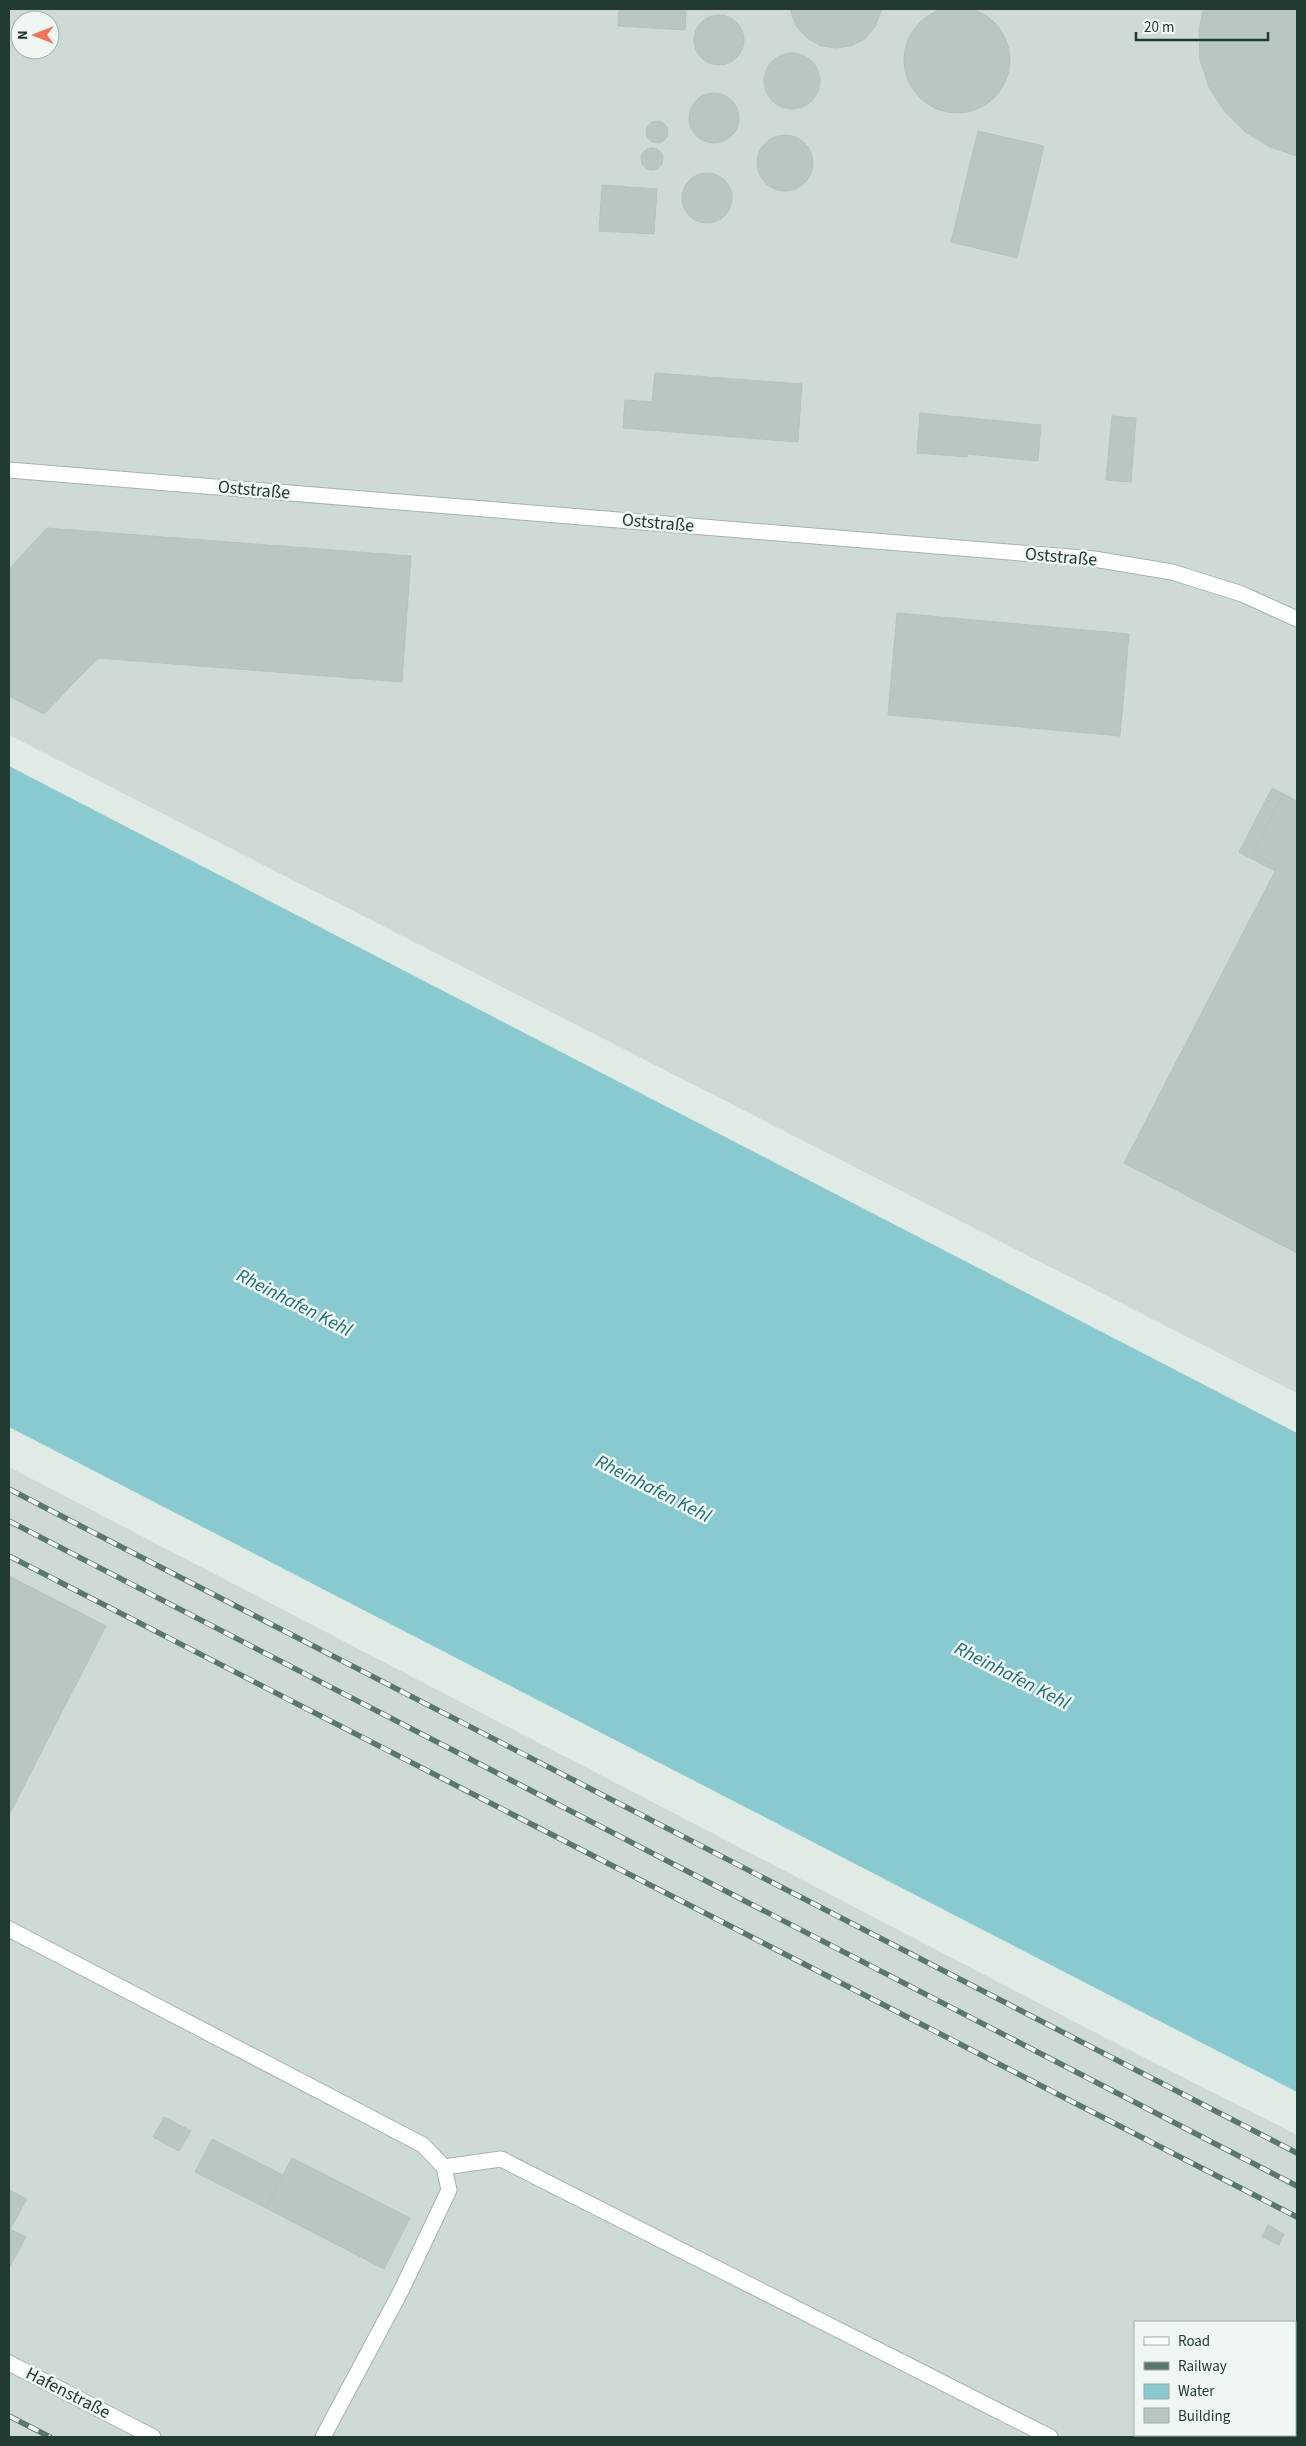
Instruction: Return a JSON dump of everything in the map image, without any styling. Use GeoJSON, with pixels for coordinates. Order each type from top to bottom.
{"type":"FeatureCollection","features":[{"type":"Feature","properties":{"kind":"street","name":"Oststraße"},"geometry":{"type":"LineString","coordinates":[[9,470],[1094,559],[1172,572],[1242,594],[1297,619]]}},
{"type":"Feature","properties":{"kind":"street"},"geometry":{"type":"LineString","coordinates":[[9,1929],[423,2145],[444,2167],[449,2190],[401,2291],[323,2437]]}},
{"type":"Feature","properties":{"kind":"street"},"geometry":{"type":"LineString","coordinates":[[444,2167],[501,2159],[1050,2437]]}},
{"type":"Feature","properties":{"kind":"street","name":"Hafenstraße"},"geometry":{"type":"LineString","coordinates":[[9,2363],[153,2437]]}},
{"type":"Feature","properties":{"kind":"shaded area"},"geometry":{"type":"Polygon","coordinates":[[[9,9],[1297,9],[1297,1393],[9,735],[9,9]]]}},
{"type":"Feature","properties":{"kind":"shaded area"},"geometry":{"type":"Polygon","coordinates":[[[9,1467],[1098,2034],[1297,2135],[1297,2437],[9,2437],[9,1467]]]}},
{"type":"Feature","properties":{"kind":"water","name":"Rheinhafen Kehl"},"geometry":{"type":"Polygon","coordinates":[[[9,766],[1297,1433],[1297,2092],[9,1427],[9,766]]]}},
{"type":"Feature","properties":{"kind":"building"},"geometry":{"type":"Polygon","coordinates":[[[957,7],[977,11],[994,23],[1006,40],[1010,60],[1006,80],[994,97],[977,109],[957,113],[937,109],[920,97],[908,80],[904,60],[908,40],[920,23],[937,11],[957,7]]]}},
{"type":"Feature","properties":{"kind":"building"},"geometry":{"type":"Polygon","coordinates":[[[619,9],[686,9],[685,30],[618,26],[619,9]]]}},
{"type":"Feature","properties":{"kind":"building"},"geometry":{"type":"Polygon","coordinates":[[[790,9],[882,9],[875,27],[865,39],[851,46],[836,48],[821,46],[807,38],[796,26],[790,9]]]}},
{"type":"Feature","properties":{"kind":"building"},"geometry":{"type":"Polygon","coordinates":[[[1203,9],[1297,9],[1297,156],[1270,147],[1245,132],[1225,112],[1209,87],[1200,60],[1199,30],[1203,9]]]}},
{"type":"Feature","properties":{"kind":"building"},"geometry":{"type":"Polygon","coordinates":[[[714,15],[724,15],[737,22],[744,35],[744,45],[737,58],[724,65],[714,65],[705,61],[698,54],[694,45],[694,35],[698,26],[705,19],[714,15]]]}},
{"type":"Feature","properties":{"kind":"building"},"geometry":{"type":"Polygon","coordinates":[[[786,53],[798,53],[812,61],[820,75],[818,92],[812,101],[798,109],[786,109],[776,104],[769,97],[764,87],[764,75],[769,65],[776,58],[786,53]]]}},
{"type":"Feature","properties":{"kind":"building"},"geometry":{"type":"Polygon","coordinates":[[[709,93],[719,93],[732,100],[739,113],[739,123],[732,136],[719,143],[709,143],[700,139],[693,132],[689,123],[689,113],[693,104],[700,97],[709,93]]]}},
{"type":"Feature","properties":{"kind":"building"},"geometry":{"type":"Polygon","coordinates":[[[657,121],[665,124],[668,132],[665,140],[657,143],[649,140],[646,132],[649,124],[657,121]]]}},
{"type":"Feature","properties":{"kind":"building"},"geometry":{"type":"Polygon","coordinates":[[[978,131],[1044,146],[1017,258],[951,242],[978,131]]]}},
{"type":"Feature","properties":{"kind":"building"},"geometry":{"type":"Polygon","coordinates":[[[780,135],[790,135],[805,143],[811,152],[813,163],[811,174],[805,183],[790,191],[780,191],[769,186],[762,179],[757,168],[757,158],[762,147],[769,140],[780,135]]]}},
{"type":"Feature","properties":{"kind":"building"},"geometry":{"type":"Polygon","coordinates":[[[652,148],[660,151],[663,159],[660,167],[652,170],[644,167],[641,159],[644,151],[652,148]]]}},
{"type":"Feature","properties":{"kind":"building"},"geometry":{"type":"Polygon","coordinates":[[[702,173],[712,173],[725,180],[732,193],[732,203],[725,216],[712,223],[702,223],[693,219],[686,212],[682,203],[682,193],[686,184],[693,177],[702,173]]]}},
{"type":"Feature","properties":{"kind":"building"},"geometry":{"type":"Polygon","coordinates":[[[602,185],[657,189],[654,234],[599,231],[602,185]]]}},
{"type":"Feature","properties":{"kind":"building"},"geometry":{"type":"Polygon","coordinates":[[[655,373],[802,384],[798,442],[623,428],[625,400],[652,402],[655,373]]]}},
{"type":"Feature","properties":{"kind":"building"},"geometry":{"type":"Polygon","coordinates":[[[920,413],[1041,425],[1038,461],[967,454],[967,457],[917,453],[920,413]]]}},
{"type":"Feature","properties":{"kind":"building"},"geometry":{"type":"Polygon","coordinates":[[[1112,416],[1136,418],[1131,482],[1106,480],[1112,416]]]}},
{"type":"Feature","properties":{"kind":"building"},"geometry":{"type":"Polygon","coordinates":[[[47,528],[411,556],[402,682],[98,658],[44,714],[9,696],[9,569],[47,528]]]}},
{"type":"Feature","properties":{"kind":"building"},"geometry":{"type":"Polygon","coordinates":[[[897,613],[1129,634],[1120,736],[888,715],[897,613]]]}},
{"type":"Feature","properties":{"kind":"building"},"geometry":{"type":"Polygon","coordinates":[[[1272,788],[1297,801],[1297,806],[1281,798],[1252,854],[1277,867],[1275,871],[1239,852],[1272,788]]]}},
{"type":"Feature","properties":{"kind":"building"},"geometry":{"type":"Polygon","coordinates":[[[1281,798],[1297,806],[1297,1253],[1124,1163],[1277,867],[1252,854],[1281,798]]]}},
{"type":"Feature","properties":{"kind":"building"},"geometry":{"type":"Polygon","coordinates":[[[9,1576],[106,1626],[9,1815],[9,1576]]]}},
{"type":"Feature","properties":{"kind":"building"},"geometry":{"type":"Polygon","coordinates":[[[164,2117],[191,2131],[179,2151],[153,2137],[164,2117]]]}},
{"type":"Feature","properties":{"kind":"building"},"geometry":{"type":"Polygon","coordinates":[[[212,2139],[283,2175],[266,2208],[195,2172],[212,2139]]]}},
{"type":"Feature","properties":{"kind":"building"},"geometry":{"type":"Polygon","coordinates":[[[292,2158],[410,2218],[384,2269],[266,2208],[292,2158]]]}},
{"type":"Feature","properties":{"kind":"building"},"geometry":{"type":"Polygon","coordinates":[[[9,2190],[27,2199],[10,2229],[26,2237],[9,2268],[9,2190]]]}},
{"type":"Feature","properties":{"kind":"building"},"geometry":{"type":"Polygon","coordinates":[[[1268,2225],[1284,2234],[1279,2245],[1262,2237],[1268,2225]]]}},
{"type":"Feature","properties":{"kind":"railway"},"geometry":{"type":"LineString","coordinates":[[9,1489],[1297,2153]]}},
{"type":"Feature","properties":{"kind":"railway"},"geometry":{"type":"LineString","coordinates":[[9,1521],[1297,2186]]}},
{"type":"Feature","properties":{"kind":"railway"},"geometry":{"type":"LineString","coordinates":[[9,1556],[1297,2217]]}},
{"type":"Feature","properties":{"kind":"railway"},"geometry":{"type":"LineString","coordinates":[[9,2416],[50,2437]]}}]}
